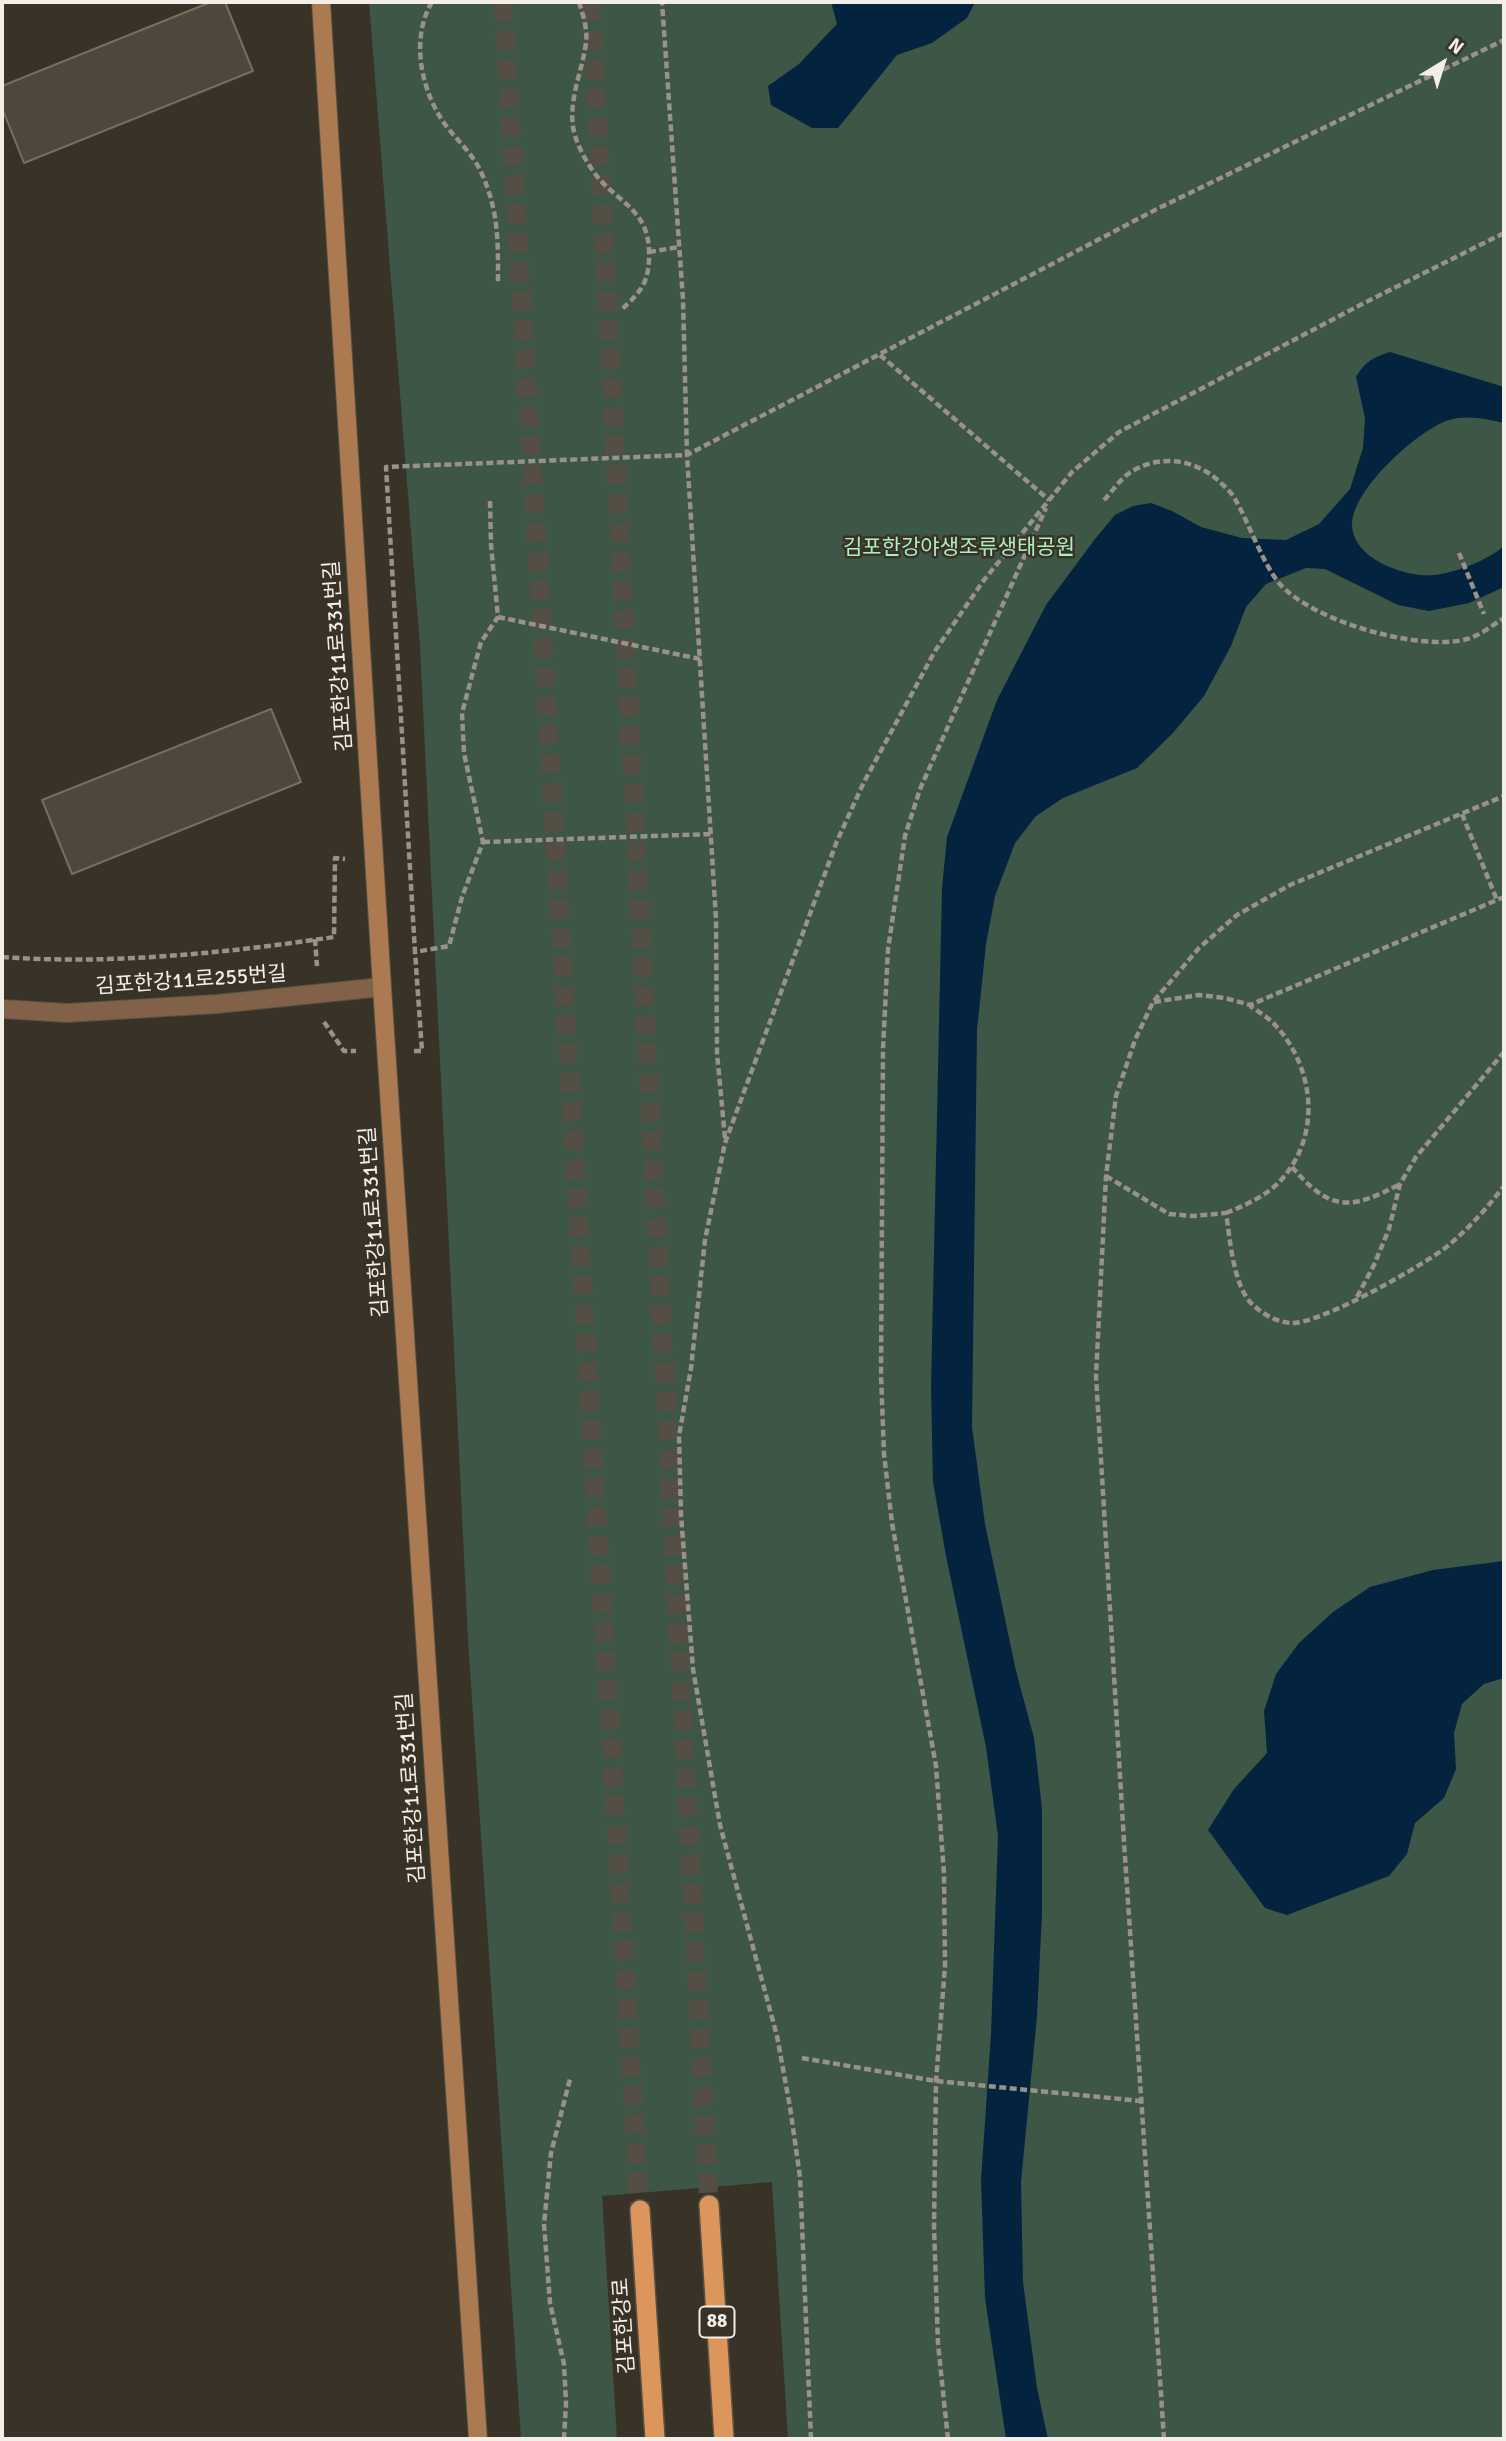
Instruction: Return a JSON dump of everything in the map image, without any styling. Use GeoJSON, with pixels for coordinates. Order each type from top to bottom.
{"type":"FeatureCollection","features":[{"type":"Feature","properties":{"kind":"highway","name":"88"},"geometry":{"type":"LineString","coordinates":[[709,2205],[724,2439]]}},
{"type":"Feature","properties":{"kind":"highway","name":"김포한강로"},"geometry":{"type":"LineString","coordinates":[[640,2210],[655,2439]]}},
{"type":"Feature","properties":{"kind":"main road","name":"김포한강11로331번길"},"geometry":{"type":"LineString","coordinates":[[321,2],[478,2439]]}},
{"type":"Feature","properties":{"kind":"street","name":"김포한강11로255번길"},"geometry":{"type":"LineString","coordinates":[[2,1009],[67,1013],[203,1005],[383,987]]}},
{"type":"Feature","properties":{"kind":"path"},"geometry":{"type":"LineString","coordinates":[[432,2],[426,12],[419,47],[426,83],[442,120],[480,169],[490,194],[497,223],[498,283]]}},
{"type":"Feature","properties":{"kind":"path"},"geometry":{"type":"LineString","coordinates":[[579,2],[585,19],[587,42],[572,111],[574,131],[582,153],[597,177],[624,199],[640,219],[649,243],[650,269],[640,292],[621,310]]}},
{"type":"Feature","properties":{"kind":"path"},"geometry":{"type":"LineString","coordinates":[[662,2],[679,247],[687,455],[716,931],[717,1053],[725,1143]]}},
{"type":"Feature","properties":{"kind":"path"},"geometry":{"type":"LineString","coordinates":[[422,1051],[386,467],[687,455],[1157,209],[1504,40]]}},
{"type":"Feature","properties":{"kind":"path"},"geometry":{"type":"LineString","coordinates":[[811,2439],[800,2177],[774,2024],[720,1825],[693,1670],[681,1515],[678,1436],[691,1368],[705,1240],[725,1143],[837,841],[864,782],[935,651],[984,580],[1072,472],[1119,432],[1504,233]]}},
{"type":"Feature","properties":{"kind":"path"},"geometry":{"type":"LineString","coordinates":[[649,252],[679,247]]}},
{"type":"Feature","properties":{"kind":"path"},"geometry":{"type":"LineString","coordinates":[[880,355],[1049,500]]}},
{"type":"Feature","properties":{"kind":"path"},"geometry":{"type":"LineString","coordinates":[[1104,500],[1131,471],[1155,460],[1181,460],[1211,474],[1234,496],[1249,530],[1280,584],[1310,607],[1368,631],[1423,641],[1468,638],[1504,618]]}},
{"type":"Feature","properties":{"kind":"path"},"geometry":{"type":"LineString","coordinates":[[948,2439],[938,2344],[934,2227],[936,2081],[945,1940],[944,1874],[936,1766],[892,1523],[884,1454],[881,1375],[883,1049],[888,949],[905,836],[920,789],[1049,500]]}},
{"type":"Feature","properties":{"kind":"path"},"geometry":{"type":"LineString","coordinates":[[415,952],[449,946],[462,897],[483,842],[464,753],[462,713],[481,642],[498,617],[490,501]]}},
{"type":"Feature","properties":{"kind":"path"},"geometry":{"type":"LineString","coordinates":[[1459,553],[1484,614]]}},
{"type":"Feature","properties":{"kind":"path"},"geometry":{"type":"LineString","coordinates":[[498,617],[700,659]]}},
{"type":"Feature","properties":{"kind":"path"},"geometry":{"type":"LineString","coordinates":[[1164,2439],[1096,1376],[1106,1176],[1116,1096],[1135,1040],[1153,1002],[1199,948],[1237,915],[1290,885],[1504,796]]}},
{"type":"Feature","properties":{"kind":"path"},"geometry":{"type":"LineString","coordinates":[[1462,814],[1497,900]]}},
{"type":"Feature","properties":{"kind":"path"},"geometry":{"type":"LineString","coordinates":[[483,842],[711,834]]}},
{"type":"Feature","properties":{"kind":"path"},"geometry":{"type":"LineString","coordinates":[[2,957],[35,959],[190,955],[334,937],[335,859]]}},
{"type":"Feature","properties":{"kind":"path"},"geometry":{"type":"LineString","coordinates":[[1250,1005],[1504,897]]}},
{"type":"Feature","properties":{"kind":"path"},"geometry":{"type":"LineString","coordinates":[[1106,1176],[1169,1214],[1193,1216],[1227,1213],[1248,1205],[1280,1182],[1292,1167],[1305,1140],[1310,1109],[1306,1078],[1292,1046],[1275,1024],[1250,1005],[1225,998],[1199,995],[1153,1002]]}},
{"type":"Feature","properties":{"kind":"path"},"geometry":{"type":"LineString","coordinates":[[1356,1299],[1374,1265],[1389,1228],[1401,1184],[1416,1157],[1504,1052]]}},
{"type":"Feature","properties":{"kind":"path"},"geometry":{"type":"LineString","coordinates":[[1292,1167],[1312,1188],[1329,1199],[1348,1204],[1376,1197],[1401,1184]]}},
{"type":"Feature","properties":{"kind":"path"},"geometry":{"type":"LineString","coordinates":[[1227,1213],[1237,1278],[1250,1303],[1273,1319],[1293,1323],[1319,1316],[1356,1299],[1408,1272],[1447,1247],[1470,1227],[1504,1186]]}},
{"type":"Feature","properties":{"kind":"path"},"geometry":{"type":"LineString","coordinates":[[802,2058],[936,2081],[1141,2101]]}},
{"type":"Feature","properties":{"kind":"path"},"geometry":{"type":"LineString","coordinates":[[564,2439],[564,2364],[550,2303],[544,2224],[551,2153],[570,2079]]}},
{"type":"Feature","properties":{"kind":"green space","name":"김포한강야생조류생태공원"},"geometry":{"type":"Polygon","coordinates":[[[369,2],[1504,2],[1504,2439],[788,2439],[772,2182],[602,2196],[617,2439],[521,2439],[468,1639],[420,646],[369,2]]]}},
{"type":"Feature","properties":{"kind":"water"},"geometry":{"type":"Polygon","coordinates":[[[831,2],[975,2],[967,18],[932,43],[897,55],[838,128],[812,128],[771,105],[768,86],[799,64],[837,24],[831,2]]]}},
{"type":"Feature","properties":{"kind":"water"},"geometry":{"type":"Polygon","coordinates":[[[1390,352],[1504,387],[1504,423],[1475,418],[1453,419],[1418,437],[1387,464],[1362,496],[1352,525],[1354,536],[1367,554],[1387,566],[1420,575],[1441,574],[1464,568],[1487,558],[1504,546],[1504,587],[1469,603],[1429,611],[1398,605],[1325,569],[1306,568],[1266,584],[1246,607],[1231,646],[1204,696],[1172,734],[1137,768],[1063,798],[1036,816],[1015,843],[995,896],[986,944],[977,1030],[972,1427],[985,1524],[1016,1671],[1034,1738],[1042,1809],[1042,1913],[1037,2016],[1021,2182],[1023,2282],[1037,2388],[1048,2439],[1006,2439],[985,2298],[981,2180],[991,2034],[998,1836],[986,1747],[933,1482],[931,1387],[942,888],[947,837],[997,700],[1046,605],[1115,515],[1133,506],[1151,503],[1201,527],[1242,538],[1286,540],[1319,524],[1350,489],[1363,448],[1365,418],[1356,377],[1370,361],[1390,352]]]}},
{"type":"Feature","properties":{"kind":"water"},"geometry":{"type":"Polygon","coordinates":[[[1504,1561],[1504,1678],[1484,1684],[1462,1704],[1454,1733],[1456,1769],[1444,1798],[1415,1823],[1407,1854],[1389,1876],[1287,1915],[1265,1908],[1208,1830],[1234,1789],[1267,1753],[1264,1711],[1276,1674],[1299,1643],[1333,1612],[1370,1587],[1433,1570],[1504,1561]]]}},
{"type":"Feature","properties":{"kind":"building"},"geometry":{"type":"Polygon","coordinates":[[[211,2],[225,2],[253,71],[24,163],[2,108],[2,86],[211,2]]]}},
{"type":"Feature","properties":{"kind":"building"},"geometry":{"type":"Polygon","coordinates":[[[271,709],[301,782],[72,874],[42,800],[271,709]]]}},
{"type":"Feature","properties":{"kind":"tunnel"},"geometry":{"type":"LineString","coordinates":[[503,2],[640,2210]]}},
{"type":"Feature","properties":{"kind":"tunnel"},"geometry":{"type":"LineString","coordinates":[[591,2],[709,2205]]}}]}
